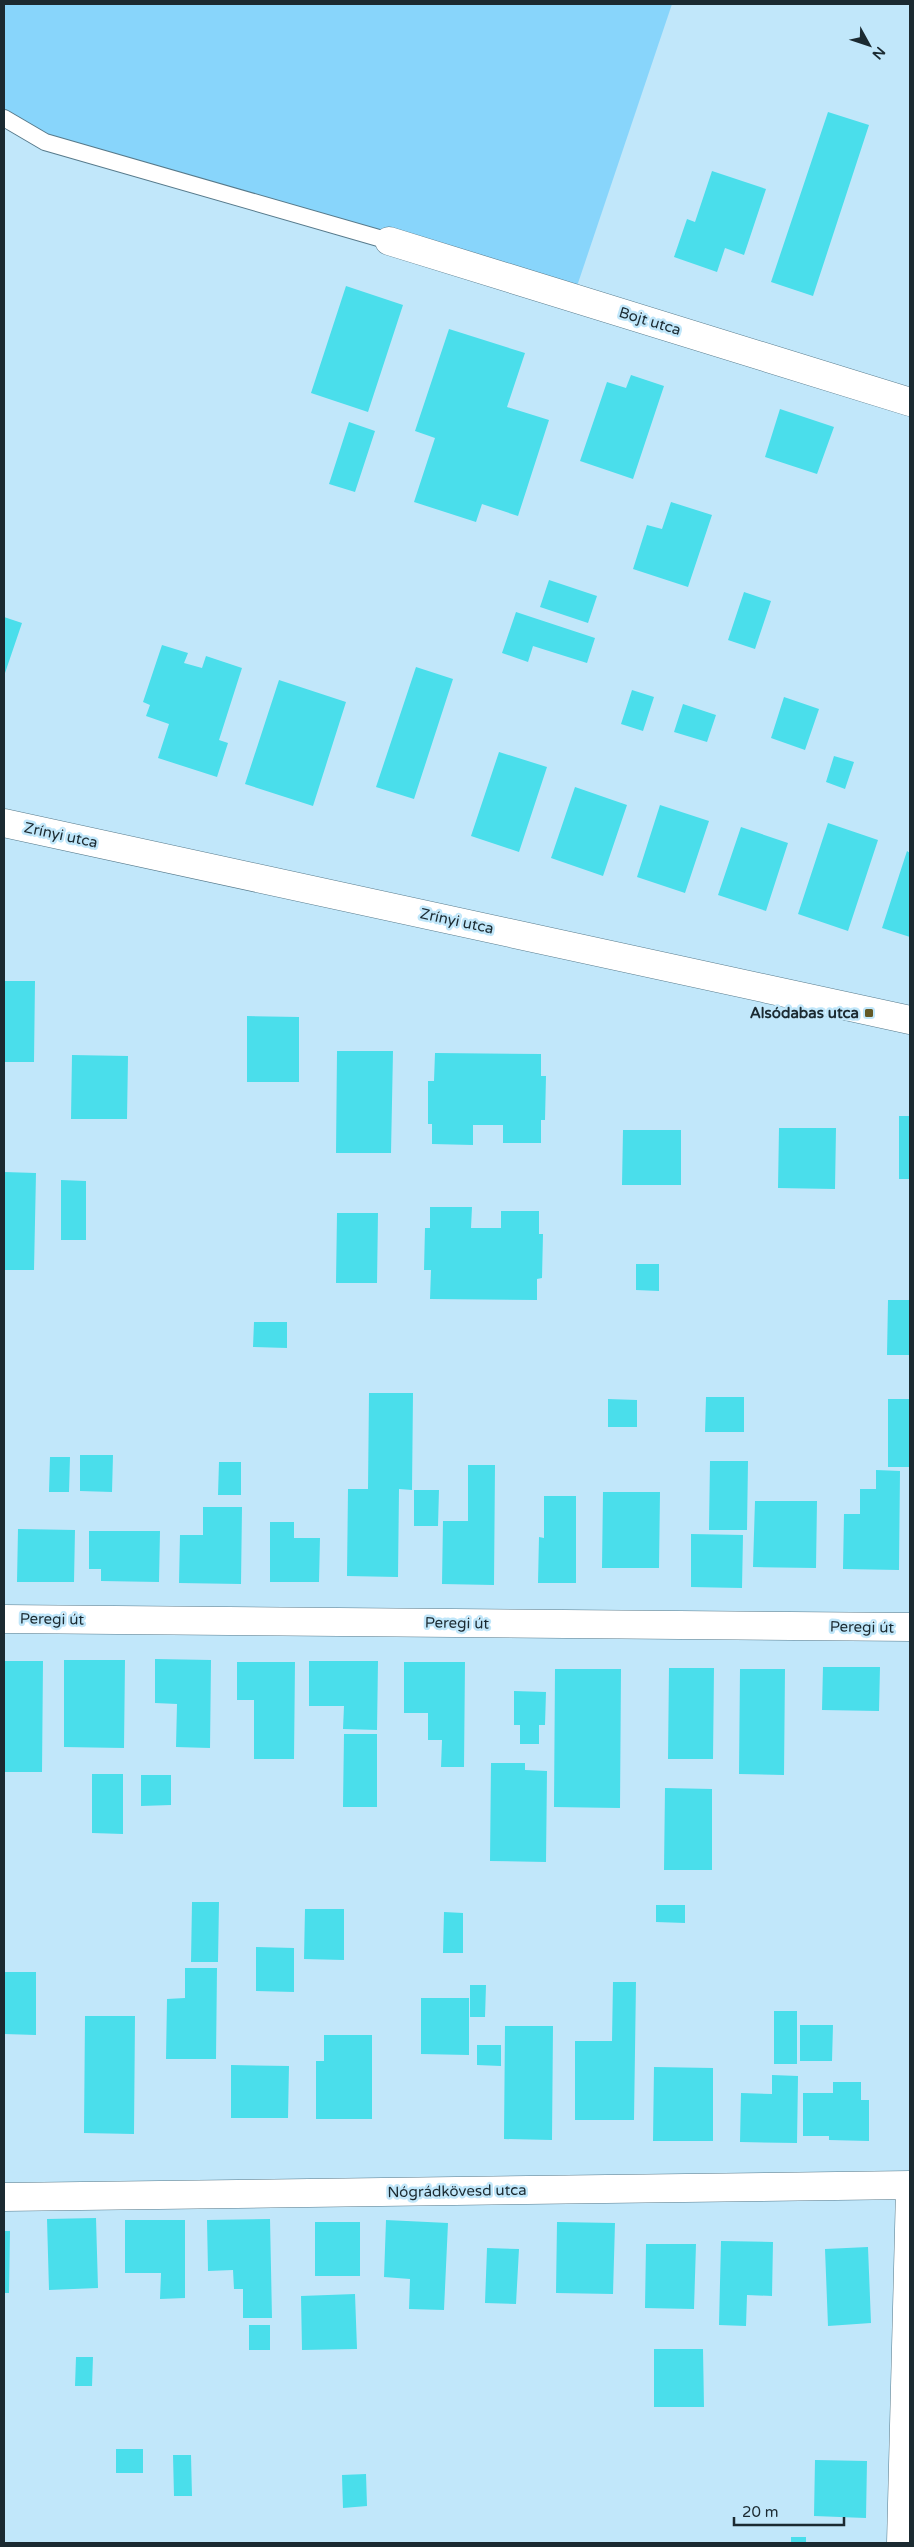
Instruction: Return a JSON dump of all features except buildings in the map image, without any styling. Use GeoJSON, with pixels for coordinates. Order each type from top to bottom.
{"type":"FeatureCollection","features":[{"type":"Feature","properties":{"kind":"street","name":"Bojt utca"},"geometry":{"type":"LineString","coordinates":[[389,241],[910,402]]}},
{"type":"Feature","properties":{"kind":"street","name":"Zrínyi utca"},"geometry":{"type":"LineString","coordinates":[[4,823],[910,1020]]}},
{"type":"Feature","properties":{"kind":"street","name":"Peregi út"},"geometry":{"type":"LineString","coordinates":[[4,1619],[910,1627]]}},
{"type":"Feature","properties":{"kind":"street","name":"Nógrádkövesd utca"},"geometry":{"type":"LineString","coordinates":[[4,2197],[910,2185]]}},
{"type":"Feature","properties":{"kind":"street"},"geometry":{"type":"LineString","coordinates":[[901,2543],[910,2190]]}},
{"type":"Feature","properties":{"kind":"lane"},"geometry":{"type":"LineString","coordinates":[[4,118],[45,142],[389,241]]}},
{"type":"Feature","properties":{"kind":"shaded area"},"geometry":{"type":"Polygon","coordinates":[[[4,4],[672,4],[573,298],[45,142],[4,118],[4,4]]]}},
{"type":"Feature","properties":{"kind":"place","name":"Alsódabas utca"},"geometry":{"type":"Point","coordinates":[869,1013]}}]}
